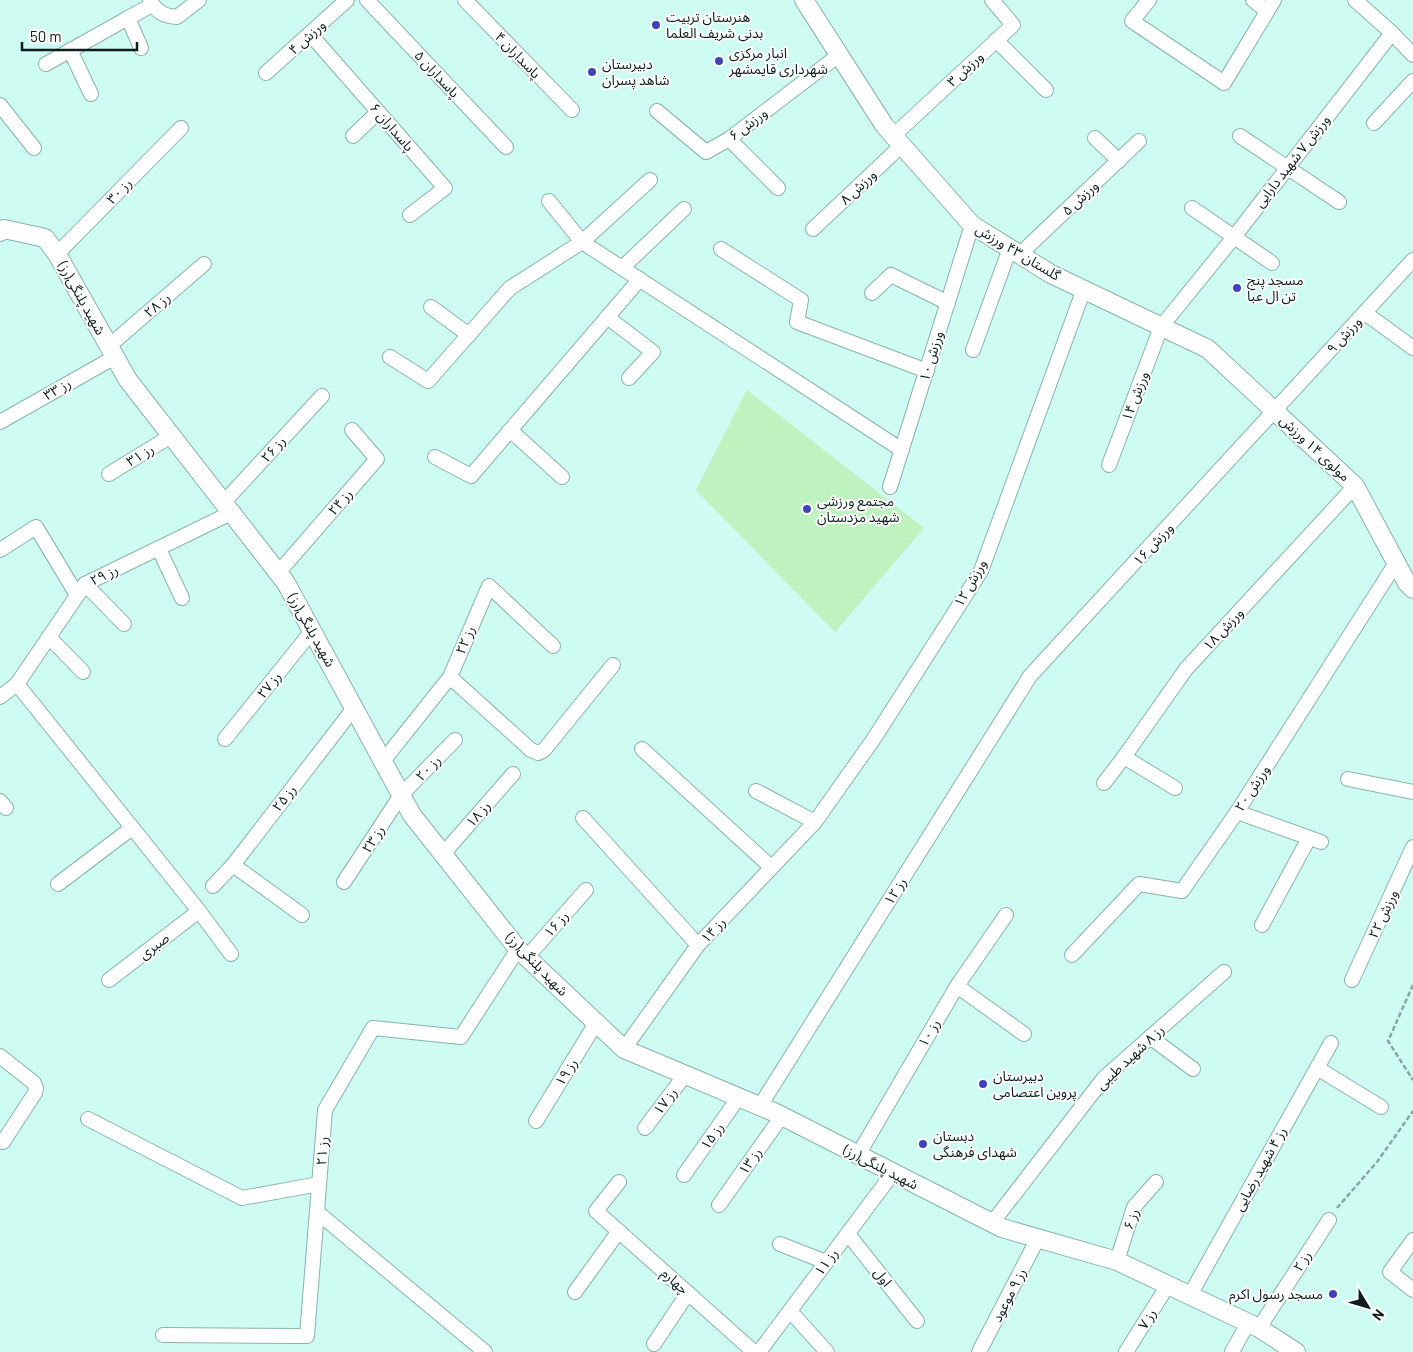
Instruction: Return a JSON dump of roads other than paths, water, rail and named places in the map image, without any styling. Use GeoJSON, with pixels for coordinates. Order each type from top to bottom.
{"type":"FeatureCollection","features":[{"type":"Feature","properties":{"kind":"street"},"geometry":{"type":"LineString","coordinates":[[46,64],[128,18],[151,2],[164,16],[177,17],[199,0]]}},
{"type":"Feature","properties":{"kind":"street","name":"ورزش ۴"},"geometry":{"type":"LineString","coordinates":[[266,74],[347,0]]}},
{"type":"Feature","properties":{"kind":"street","name":"پاسداران ۵"},"geometry":{"type":"LineString","coordinates":[[367,0],[506,147]]}},
{"type":"Feature","properties":{"kind":"street","name":"پاسداران ۴"},"geometry":{"type":"LineString","coordinates":[[465,0],[572,110]]}},
{"type":"Feature","properties":{"kind":"street","name":"گلستان ۴۳ ورزش"},"geometry":{"type":"LineString","coordinates":[[804,0],[884,125],[972,225],[1051,274],[1208,349],[1275,411]]}},
{"type":"Feature","properties":{"kind":"street","name":"ورزش ۳"},"geometry":{"type":"LineString","coordinates":[[898,140],[1013,25],[992,0]]}},
{"type":"Feature","properties":{"kind":"street"},"geometry":{"type":"LineString","coordinates":[[1149,0],[1132,21],[1224,83],[1271,6],[1253,0]]}},
{"type":"Feature","properties":{"kind":"street"},"geometry":{"type":"LineString","coordinates":[[1355,0],[1392,33],[1413,55]]}},
{"type":"Feature","properties":{"kind":"street"},"geometry":{"type":"LineString","coordinates":[[128,18],[141,48]]}},
{"type":"Feature","properties":{"kind":"street","name":"ورزش ۷ شهید دارایی"},"geometry":{"type":"LineString","coordinates":[[1161,327],[1234,237],[1287,166],[1392,33]]}},
{"type":"Feature","properties":{"kind":"street","name":"پاسداران ۶"},"geometry":{"type":"LineString","coordinates":[[310,34],[445,188],[410,215]]}},
{"type":"Feature","properties":{"kind":"street"},"geometry":{"type":"LineString","coordinates":[[996,40],[1046,90]]}},
{"type":"Feature","properties":{"kind":"street"},"geometry":{"type":"LineString","coordinates":[[70,50],[91,94]]}},
{"type":"Feature","properties":{"kind":"street","name":"ورزش ۶"},"geometry":{"type":"LineString","coordinates":[[657,111],[706,152],[728,139],[839,54]]}},
{"type":"Feature","properties":{"kind":"street"},"geometry":{"type":"LineString","coordinates":[[1374,123],[1413,81]]}},
{"type":"Feature","properties":{"kind":"street"},"geometry":{"type":"LineString","coordinates":[[0,105],[34,148]]}},
{"type":"Feature","properties":{"kind":"street"},"geometry":{"type":"LineString","coordinates":[[353,136],[378,112]]}},
{"type":"Feature","properties":{"kind":"street","name":"رز ۳۰"},"geometry":{"type":"LineString","coordinates":[[57,254],[180,128]]}},
{"type":"Feature","properties":{"kind":"street"},"geometry":{"type":"LineString","coordinates":[[1240,136],[1339,202]]}},
{"type":"Feature","properties":{"kind":"street"},"geometry":{"type":"LineString","coordinates":[[1095,138],[1119,161]]}},
{"type":"Feature","properties":{"kind":"street"},"geometry":{"type":"LineString","coordinates":[[728,139],[778,188]]}},
{"type":"Feature","properties":{"kind":"street","name":"ورزش ۸"},"geometry":{"type":"LineString","coordinates":[[813,229],[898,140]]}},
{"type":"Feature","properties":{"kind":"street","name":"ورزش ۵"},"geometry":{"type":"LineString","coordinates":[[1015,251],[1140,142]]}},
{"type":"Feature","properties":{"kind":"street"},"geometry":{"type":"LineString","coordinates":[[390,357],[428,381],[510,288],[582,242],[650,180]]}},
{"type":"Feature","properties":{"kind":"street"},"geometry":{"type":"LineString","coordinates":[[549,201],[582,242],[902,450]]}},
{"type":"Feature","properties":{"kind":"street"},"geometry":{"type":"LineString","coordinates":[[1192,208],[1272,263]]}},
{"type":"Feature","properties":{"kind":"street"},"geometry":{"type":"LineString","coordinates":[[622,268],[684,209]]}},
{"type":"Feature","properties":{"kind":"street","name":"ورزش ۱۰"},"geometry":{"type":"LineString","coordinates":[[890,487],[972,225]]}},
{"type":"Feature","properties":{"kind":"street","name":"شهید پلنگی(رز)"},"geometry":{"type":"LineString","coordinates":[[0,232],[4,229],[45,238],[57,254],[128,380],[286,583],[412,815],[522,953],[624,1049],[782,1116],[1002,1228],[1117,1261],[1253,1326],[1296,1352]]}},
{"type":"Feature","properties":{"kind":"street"},"geometry":{"type":"LineString","coordinates":[[721,249],[802,300],[797,322],[927,371]]}},
{"type":"Feature","properties":{"kind":"street"},"geometry":{"type":"LineString","coordinates":[[973,350],[1015,251]]}},
{"type":"Feature","properties":{"kind":"street","name":"ورزش ۹"},"geometry":{"type":"LineString","coordinates":[[1275,411],[1413,260]]}},
{"type":"Feature","properties":{"kind":"street","name":"رز ۲۸"},"geometry":{"type":"LineString","coordinates":[[112,352],[204,264]]}},
{"type":"Feature","properties":{"kind":"street"},"geometry":{"type":"LineString","coordinates":[[872,293],[891,275],[948,303]]}},
{"type":"Feature","properties":{"kind":"street"},"geometry":{"type":"LineString","coordinates":[[436,457],[471,476],[640,279]]}},
{"type":"Feature","properties":{"kind":"street","name":"ورزش ۱۲"},"geometry":{"type":"LineString","coordinates":[[815,822],[873,740],[980,570],[1084,289]]}},
{"type":"Feature","properties":{"kind":"street"},"geometry":{"type":"LineString","coordinates":[[431,307],[469,334]]}},
{"type":"Feature","properties":{"kind":"street"},"geometry":{"type":"LineString","coordinates":[[1365,313],[1413,348]]}},
{"type":"Feature","properties":{"kind":"street"},"geometry":{"type":"LineString","coordinates":[[607,317],[653,352],[629,378]]}},
{"type":"Feature","properties":{"kind":"street","name":"ورزش ۱۴"},"geometry":{"type":"LineString","coordinates":[[1109,465],[1161,327]]}},
{"type":"Feature","properties":{"kind":"street","name":"رز ۳۳"},"geometry":{"type":"LineString","coordinates":[[0,422],[112,352]]}},
{"type":"Feature","properties":{"kind":"street","name":"رز ۲۶"},"geometry":{"type":"LineString","coordinates":[[227,508],[322,396]]}},
{"type":"Feature","properties":{"kind":"street","name":"مولوی ۱۴ ورزش"},"geometry":{"type":"LineString","coordinates":[[1275,411],[1355,486],[1396,564],[1407,583],[1413,589]]}},
{"type":"Feature","properties":{"kind":"street","name":"ورزش ۱۶"},"geometry":{"type":"LineString","coordinates":[[1030,676],[1275,411]]}},
{"type":"Feature","properties":{"kind":"street","name":"رز ۲۴"},"geometry":{"type":"LineString","coordinates":[[278,573],[377,459],[352,430]]}},
{"type":"Feature","properties":{"kind":"street"},"geometry":{"type":"LineString","coordinates":[[510,430],[562,477]]}},
{"type":"Feature","properties":{"kind":"street","name":"رز ۳۱"},"geometry":{"type":"LineString","coordinates":[[109,474],[171,436]]}},
{"type":"Feature","properties":{"kind":"street","name":"ورزش ۱۸"},"geometry":{"type":"LineString","coordinates":[[1104,783],[1186,669],[1355,486]]}},
{"type":"Feature","properties":{"kind":"street","name":"رز ۲۹"},"geometry":{"type":"LineString","coordinates":[[0,697],[17,684],[81,590],[158,549],[227,508]]}},
{"type":"Feature","properties":{"kind":"street"},"geometry":{"type":"LineString","coordinates":[[0,550],[36,527],[81,590],[124,624]]}},
{"type":"Feature","properties":{"kind":"street"},"geometry":{"type":"LineString","coordinates":[[158,549],[182,598]]}},
{"type":"Feature","properties":{"kind":"street","name":"ورزش ۲۰"},"geometry":{"type":"LineString","coordinates":[[1072,955],[1139,884],[1182,892],[1237,812],[1396,564]]}},
{"type":"Feature","properties":{"kind":"street","name":"رز ۲۲"},"geometry":{"type":"LineString","coordinates":[[383,761],[450,677],[489,586],[553,646]]}},
{"type":"Feature","properties":{"kind":"street","name":"رز ۲۷"},"geometry":{"type":"LineString","coordinates":[[225,739],[312,631]]}},
{"type":"Feature","properties":{"kind":"street"},"geometry":{"type":"LineString","coordinates":[[49,637],[83,672]]}},
{"type":"Feature","properties":{"kind":"street"},"geometry":{"type":"LineString","coordinates":[[450,677],[531,750],[538,753],[544,750],[613,665]]}},
{"type":"Feature","properties":{"kind":"street","name":"رز ۱۲"},"geometry":{"type":"LineString","coordinates":[[760,1106],[1030,676]]}},
{"type":"Feature","properties":{"kind":"street"},"geometry":{"type":"LineString","coordinates":[[17,684],[231,954]]}},
{"type":"Feature","properties":{"kind":"street","name":"رز ۲۵"},"geometry":{"type":"LineString","coordinates":[[213,886],[233,864],[354,708]]}},
{"type":"Feature","properties":{"kind":"street","name":"رز ۲۰"},"geometry":{"type":"LineString","coordinates":[[401,796],[455,740]]}},
{"type":"Feature","properties":{"kind":"street"},"geometry":{"type":"LineString","coordinates":[[642,749],[771,867]]}},
{"type":"Feature","properties":{"kind":"street"},"geometry":{"type":"LineString","coordinates":[[1124,757],[1174,788]]}},
{"type":"Feature","properties":{"kind":"street","name":"رز ۱۸"},"geometry":{"type":"LineString","coordinates":[[443,854],[513,774]]}},
{"type":"Feature","properties":{"kind":"street"},"geometry":{"type":"LineString","coordinates":[[1348,779],[1413,792]]}},
{"type":"Feature","properties":{"kind":"street"},"geometry":{"type":"LineString","coordinates":[[756,792],[815,822]]}},
{"type":"Feature","properties":{"kind":"street","name":"رز ۲۳"},"geometry":{"type":"LineString","coordinates":[[344,882],[401,796]]}},
{"type":"Feature","properties":{"kind":"street"},"geometry":{"type":"LineString","coordinates":[[1237,812],[1315,840],[1262,925]]}},
{"type":"Feature","properties":{"kind":"street"},"geometry":{"type":"LineString","coordinates":[[583,818],[698,945]]}},
{"type":"Feature","properties":{"kind":"street","name":"رز ۱۴"},"geometry":{"type":"LineString","coordinates":[[624,1049],[698,945],[815,822]]}},
{"type":"Feature","properties":{"kind":"street"},"geometry":{"type":"LineString","coordinates":[[58,884],[132,828]]}},
{"type":"Feature","properties":{"kind":"street","name":"ورزش ۲۲"},"geometry":{"type":"LineString","coordinates":[[1352,980],[1413,847]]}},
{"type":"Feature","properties":{"kind":"street"},"geometry":{"type":"LineString","coordinates":[[233,864],[302,916]]}},
{"type":"Feature","properties":{"kind":"street","name":"رز ۱۶"},"geometry":{"type":"LineString","coordinates":[[522,953],[586,890]]}},
{"type":"Feature","properties":{"kind":"street","name":"صبری"},"geometry":{"type":"LineString","coordinates":[[109,980],[199,912]]}},
{"type":"Feature","properties":{"kind":"street","name":"رز ۱۰"},"geometry":{"type":"LineString","coordinates":[[858,1155],[957,986],[1006,915]]}},
{"type":"Feature","properties":{"kind":"street","name":"رز ۲۱"},"geometry":{"type":"LineString","coordinates":[[163,1335],[308,1336],[325,1110],[373,1028],[461,1037],[522,953]]}},
{"type":"Feature","properties":{"kind":"street","name":"رز ۸ شهید طیبی"},"geometry":{"type":"LineString","coordinates":[[992,1223],[1104,1078],[1224,972]]}},
{"type":"Feature","properties":{"kind":"street"},"geometry":{"type":"LineString","coordinates":[[957,986],[1024,1034]]}},
{"type":"Feature","properties":{"kind":"street","name":"رز ۱۹"},"geometry":{"type":"LineString","coordinates":[[536,1121],[596,1023]]}},
{"type":"Feature","properties":{"kind":"street"},"geometry":{"type":"LineString","coordinates":[[1150,1037],[1193,1069]]}},
{"type":"Feature","properties":{"kind":"street","name":"رز ۴ شهید رضایی"},"geometry":{"type":"LineString","coordinates":[[1190,1295],[1331,1042]]}},
{"type":"Feature","properties":{"kind":"street"},"geometry":{"type":"LineString","coordinates":[[0,1056],[34,1083],[36,1088],[35,1093],[3,1142]]}},
{"type":"Feature","properties":{"kind":"street"},"geometry":{"type":"LineString","coordinates":[[1317,1068],[1381,1107]]}},
{"type":"Feature","properties":{"kind":"street","name":"رز ۱۷"},"geometry":{"type":"LineString","coordinates":[[645,1128],[685,1075]]}},
{"type":"Feature","properties":{"kind":"street","name":"رز ۱۵"},"geometry":{"type":"LineString","coordinates":[[684,1175],[739,1097]]}},
{"type":"Feature","properties":{"kind":"street","name":"رز ۱۳"},"geometry":{"type":"LineString","coordinates":[[719,1205],[782,1116]]}},
{"type":"Feature","properties":{"kind":"street"},"geometry":{"type":"LineString","coordinates":[[88,1119],[242,1198],[319,1184]]}},
{"type":"Feature","properties":{"kind":"street","name":"رز ۱۱"},"geometry":{"type":"LineString","coordinates":[[759,1352],[893,1172]]}},
{"type":"Feature","properties":{"kind":"street","name":"چهارم"},"geometry":{"type":"LineString","coordinates":[[618,1182],[596,1211],[754,1352]]}},
{"type":"Feature","properties":{"kind":"street","name":"رز ۶"},"geometry":{"type":"LineString","coordinates":[[1117,1261],[1134,1207],[1156,1182]]}},
{"type":"Feature","properties":{"kind":"street"},"geometry":{"type":"LineString","coordinates":[[317,1212],[486,1352]]}},
{"type":"Feature","properties":{"kind":"street","name":"رز ۲"},"geometry":{"type":"LineString","coordinates":[[1232,1352],[1253,1326],[1329,1220]]}},
{"type":"Feature","properties":{"kind":"street"},"geometry":{"type":"LineString","coordinates":[[575,1292],[619,1231]]}},
{"type":"Feature","properties":{"kind":"street","name":"اول"},"geometry":{"type":"LineString","coordinates":[[848,1234],[917,1321]]}},
{"type":"Feature","properties":{"kind":"street","name":"رز ۹ موعود"},"geometry":{"type":"LineString","coordinates":[[979,1352],[1038,1238]]}},
{"type":"Feature","properties":{"kind":"street"},"geometry":{"type":"LineString","coordinates":[[1413,1240],[1390,1272],[1413,1290]]}},
{"type":"Feature","properties":{"kind":"street"},"geometry":{"type":"LineString","coordinates":[[780,1244],[826,1262]]}},
{"type":"Feature","properties":{"kind":"street","name":"رز ۷"},"geometry":{"type":"LineString","coordinates":[[1126,1352],[1168,1285]]}},
{"type":"Feature","properties":{"kind":"street"},"geometry":{"type":"LineString","coordinates":[[654,1344],[688,1293]]}},
{"type":"Feature","properties":{"kind":"street"},"geometry":{"type":"LineString","coordinates":[[790,1311],[827,1352]]}},
{"type":"Feature","properties":{"kind":"place","name":"هنرستان تربیت بدنی شریف العلما"},"geometry":{"type":"Point","coordinates":[656,25]}},
{"type":"Feature","properties":{"kind":"place","name":"انبار مرکزی شهرداری قایمشهر"},"geometry":{"type":"Point","coordinates":[719,61]}},
{"type":"Feature","properties":{"kind":"place","name":"دبیرستان شاهد پسران"},"geometry":{"type":"Point","coordinates":[592,72]}},
{"type":"Feature","properties":{"kind":"place","name":"مسجد پنج تن ال عبا"},"geometry":{"type":"Point","coordinates":[1237,288]}},
{"type":"Feature","properties":{"kind":"place","name":"مجتمع ورزشی شهید مزدستان"},"geometry":{"type":"Point","coordinates":[807,509]}},
{"type":"Feature","properties":{"kind":"place","name":"دبیرستان پروین اعتصامی"},"geometry":{"type":"Point","coordinates":[983,1084]}},
{"type":"Feature","properties":{"kind":"place","name":"دبستان شهدای فرهنگی"},"geometry":{"type":"Point","coordinates":[923,1144]}},
{"type":"Feature","properties":{"kind":"place","name":"مسجد رسول اکرم"},"geometry":{"type":"Point","coordinates":[1333,1294]}}]}
